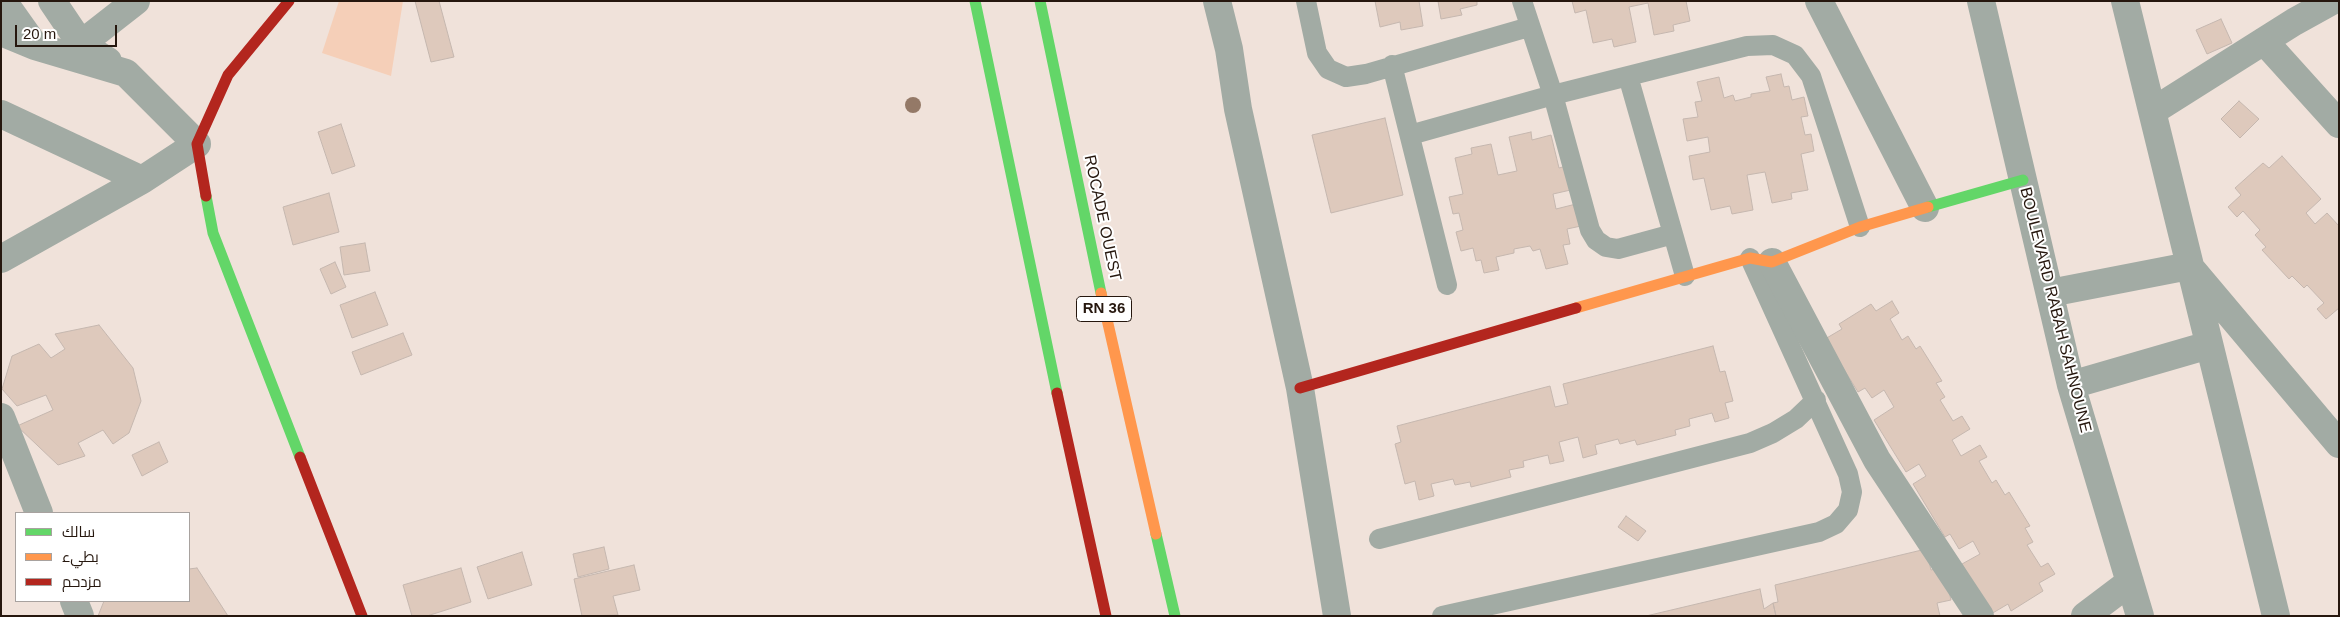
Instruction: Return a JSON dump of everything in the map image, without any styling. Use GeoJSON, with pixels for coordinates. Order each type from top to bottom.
{"type":"FeatureCollection","features":[{"type":"Feature","properties":{"kind":"main road"},"geometry":{"type":"LineString","coordinates":[[290,1],[228,75],[197,144],[213,233],[362,616]]}},
{"type":"Feature","properties":{"kind":"main road"},"geometry":{"type":"LineString","coordinates":[[975,1],[1025,248],[1106,616]]}},
{"type":"Feature","properties":{"kind":"main road","name":"ROCADE OUEST"},"geometry":{"type":"LineString","coordinates":[[1040,1],[1117,368],[1175,616]]}},
{"type":"Feature","properties":{"kind":"main road"},"geometry":{"type":"LineString","coordinates":[[1300,388],[1685,276],[1761,260],[1860,227],[2023,180]]}},
{"type":"Feature","properties":{"kind":"street"},"geometry":{"type":"LineString","coordinates":[[3,1],[35,46]]}},
{"type":"Feature","properties":{"kind":"street"},"geometry":{"type":"LineString","coordinates":[[1,259],[142,180],[197,144],[126,72],[81,44],[52,1]]}},
{"type":"Feature","properties":{"kind":"street"},"geometry":{"type":"LineString","coordinates":[[81,44],[136,1]]}},
{"type":"Feature","properties":{"kind":"street"},"geometry":{"type":"LineString","coordinates":[[1217,1],[1238,109],[1300,388],[1337,616]]}},
{"type":"Feature","properties":{"kind":"street"},"geometry":{"type":"LineString","coordinates":[[1819,1],[1925,208]]}},
{"type":"Feature","properties":{"kind":"street","name":"BOULEVARD RABAH SAHNOUNE"},"geometry":{"type":"LineString","coordinates":[[1981,1],[2071,384],[2140,616]]}},
{"type":"Feature","properties":{"kind":"street"},"geometry":{"type":"LineString","coordinates":[[2125,1],[2276,616]]}},
{"type":"Feature","properties":{"kind":"street"},"geometry":{"type":"LineString","coordinates":[[2153,111],[2323,3]]}},
{"type":"Feature","properties":{"kind":"street"},"geometry":{"type":"LineString","coordinates":[[1,32],[35,46],[126,72]]}},
{"type":"Feature","properties":{"kind":"street"},"geometry":{"type":"LineString","coordinates":[[2264,42],[2339,124]]}},
{"type":"Feature","properties":{"kind":"street"},"geometry":{"type":"LineString","coordinates":[[1,114],[142,180]]}},
{"type":"Feature","properties":{"kind":"street"},"geometry":{"type":"LineString","coordinates":[[1761,260],[1877,460],[1980,616]]}},
{"type":"Feature","properties":{"kind":"street"},"geometry":{"type":"LineString","coordinates":[[2050,293],[2189,266]]}},
{"type":"Feature","properties":{"kind":"street"},"geometry":{"type":"LineString","coordinates":[[2189,266],[2339,444]]}},
{"type":"Feature","properties":{"kind":"street"},"geometry":{"type":"LineString","coordinates":[[2071,384],[2208,345]]}},
{"type":"Feature","properties":{"kind":"street"},"geometry":{"type":"LineString","coordinates":[[1,417],[39,512]]}},
{"type":"Feature","properties":{"kind":"street"},"geometry":{"type":"LineString","coordinates":[[2084,616],[2130,582]]}},
{"type":"Feature","properties":{"kind":"street"},"geometry":{"type":"LineString","coordinates":[[74,602],[80,616]]}},
{"type":"Feature","properties":{"kind":"lane"},"geometry":{"type":"LineString","coordinates":[[1306,1],[1317,53],[1328,69],[1346,77],[1366,74],[1529,27]]}},
{"type":"Feature","properties":{"kind":"lane"},"geometry":{"type":"LineString","coordinates":[[1522,1],[1553,95],[1590,230],[1596,240],[1606,247],[1618,249],[1673,234]]}},
{"type":"Feature","properties":{"kind":"lane"},"geometry":{"type":"LineString","coordinates":[[1410,135],[1553,95],[1747,46],[1773,45],[1796,55],[1811,76],[1860,227]]}},
{"type":"Feature","properties":{"kind":"lane"},"geometry":{"type":"LineString","coordinates":[[1392,65],[1447,285]]}},
{"type":"Feature","properties":{"kind":"lane"},"geometry":{"type":"LineString","coordinates":[[1628,76],[1685,276]]}},
{"type":"Feature","properties":{"kind":"lane"},"geometry":{"type":"LineString","coordinates":[[1442,616],[1819,532],[1836,524],[1848,510],[1852,492],[1848,474],[1816,400],[1761,260]]}},
{"type":"Feature","properties":{"kind":"lane"},"geometry":{"type":"LineString","coordinates":[[1379,539],[1750,443],[1774,433],[1796,419],[1816,400]]}},
{"type":"Feature","properties":{"kind":"shaded area"},"geometry":{"type":"Polygon","coordinates":[[[339,1],[403,1],[391,76],[322,53],[339,1]]]}},
{"type":"Feature","properties":{"kind":"building"},"geometry":{"type":"Polygon","coordinates":[[[415,1],[439,1],[454,57],[431,62],[415,1]]]}},
{"type":"Feature","properties":{"kind":"building"},"geometry":{"type":"Polygon","coordinates":[[[1375,1],[1419,1],[1423,26],[1401,30],[1400,22],[1380,27],[1375,1]]]}},
{"type":"Feature","properties":{"kind":"building"},"geometry":{"type":"Polygon","coordinates":[[[1438,1],[1477,1],[1477,5],[1460,9],[1462,15],[1441,19],[1438,1]]]}},
{"type":"Feature","properties":{"kind":"building"},"geometry":{"type":"Polygon","coordinates":[[[1572,1],[1686,1],[1690,21],[1673,25],[1674,31],[1654,35],[1648,3],[1629,7],[1636,42],[1614,47],[1612,39],[1593,43],[1586,10],[1575,13],[1572,1]]]}},
{"type":"Feature","properties":{"kind":"building"},"geometry":{"type":"Polygon","coordinates":[[[2221,19],[2232,43],[2207,54],[2196,30],[2221,19]]]}},
{"type":"Feature","properties":{"kind":"building"},"geometry":{"type":"Polygon","coordinates":[[[1781,74],[1784,87],[1789,86],[1792,100],[1804,97],[1808,116],[1801,117],[1805,135],[1811,134],[1814,151],[1801,154],[1808,190],[1791,193],[1792,199],[1772,203],[1765,172],[1747,175],[1753,210],[1732,214],[1730,206],[1711,210],[1704,178],[1693,180],[1689,156],[1710,152],[1708,137],[1687,141],[1683,119],[1698,117],[1695,102],[1702,101],[1697,82],[1719,77],[1724,98],[1733,95],[1735,101],[1751,97],[1751,94],[1770,91],[1766,77],[1781,74]]]}},
{"type":"Feature","properties":{"kind":"building"},"geometry":{"type":"Polygon","coordinates":[[[2239,101],[2259,119],[2240,138],[2221,119],[2239,101]]]}},
{"type":"Feature","properties":{"kind":"building"},"geometry":{"type":"Polygon","coordinates":[[[1385,118],[1403,195],[1331,213],[1312,135],[1385,118]]]}},
{"type":"Feature","properties":{"kind":"building"},"geometry":{"type":"Polygon","coordinates":[[[341,124],[355,166],[332,174],[318,132],[341,124]]]}},
{"type":"Feature","properties":{"kind":"building"},"geometry":{"type":"Polygon","coordinates":[[[1531,132],[1532,140],[1551,135],[1559,168],[1570,165],[1575,189],[1553,194],[1556,209],[1576,204],[1581,226],[1567,229],[1570,244],[1563,245],[1568,264],[1546,269],[1540,249],[1533,251],[1530,246],[1514,249],[1514,253],[1496,257],[1499,270],[1484,273],[1481,260],[1476,261],[1473,248],[1461,251],[1456,232],[1463,230],[1459,213],[1453,214],[1449,197],[1463,194],[1455,158],[1472,154],[1471,148],[1491,144],[1498,175],[1517,171],[1509,137],[1531,132]]]}},
{"type":"Feature","properties":{"kind":"building"},"geometry":{"type":"Polygon","coordinates":[[[2282,156],[2321,199],[2306,213],[2315,224],[2327,213],[2339,226],[2339,308],[2326,319],[2317,309],[2324,303],[2307,285],[2304,288],[2292,276],[2289,279],[2262,250],[2266,247],[2255,235],[2260,230],[2243,211],[2237,217],[2228,207],[2241,195],[2235,188],[2263,163],[2269,168],[2282,156]]]}},
{"type":"Feature","properties":{"kind":"building"},"geometry":{"type":"Polygon","coordinates":[[[329,193],[339,232],[293,245],[283,207],[329,193]]]}},
{"type":"Feature","properties":{"kind":"building"},"geometry":{"type":"Polygon","coordinates":[[[365,243],[370,271],[344,275],[340,247],[365,243]]]}},
{"type":"Feature","properties":{"kind":"building"},"geometry":{"type":"Polygon","coordinates":[[[335,262],[346,287],[331,294],[320,269],[335,262]]]}},
{"type":"Feature","properties":{"kind":"building"},"geometry":{"type":"Polygon","coordinates":[[[375,292],[388,325],[352,338],[340,305],[375,292]]]}},
{"type":"Feature","properties":{"kind":"building"},"geometry":{"type":"Polygon","coordinates":[[[1892,301],[1899,313],[1890,319],[1902,340],[1908,336],[1916,349],[1920,346],[1942,381],[1936,383],[1945,397],[1940,400],[1953,421],[1962,416],[1970,429],[1952,440],[1961,456],[1980,445],[1987,457],[1979,461],[1992,483],[1996,480],[2005,495],[2009,492],[2030,526],[2025,528],[2033,542],[2027,545],[2041,567],[2048,563],[2055,574],[2039,583],[2043,591],[2011,611],[2008,604],[1991,614],[1962,564],[1980,554],[1973,541],[1959,549],[1950,534],[1945,537],[1913,484],[1926,476],[1919,464],[1906,472],[1874,420],[1894,407],[1884,390],[1872,398],[1865,388],[1858,392],[1825,339],[1842,329],[1839,324],[1871,304],[1876,311],[1892,301]]]}},
{"type":"Feature","properties":{"kind":"building"},"geometry":{"type":"Polygon","coordinates":[[[99,325],[133,368],[141,401],[129,433],[113,444],[103,430],[78,443],[85,456],[58,465],[17,426],[53,410],[46,395],[17,406],[2,389],[12,356],[39,344],[51,358],[65,349],[55,334],[99,325]]]}},
{"type":"Feature","properties":{"kind":"building"},"geometry":{"type":"Polygon","coordinates":[[[403,333],[412,355],[361,375],[352,352],[403,333]]]}},
{"type":"Feature","properties":{"kind":"building"},"geometry":{"type":"Polygon","coordinates":[[[1713,346],[1720,372],[1725,371],[1733,401],[1725,403],[1729,418],[1715,422],[1712,413],[1689,419],[1690,426],[1675,430],[1676,435],[1637,445],[1635,440],[1620,444],[1618,439],[1595,445],[1597,454],[1583,458],[1578,437],[1559,442],[1564,461],[1550,464],[1548,455],[1523,461],[1524,467],[1509,470],[1511,477],[1471,487],[1470,482],[1455,485],[1453,479],[1431,484],[1434,496],[1419,500],[1415,481],[1405,484],[1395,444],[1401,442],[1397,426],[1550,386],[1555,407],[1568,404],[1563,384],[1713,346]]]}},
{"type":"Feature","properties":{"kind":"building"},"geometry":{"type":"Polygon","coordinates":[[[159,442],[168,462],[142,476],[132,455],[159,442]]]}},
{"type":"Feature","properties":{"kind":"building"},"geometry":{"type":"Polygon","coordinates":[[[1626,516],[1646,531],[1638,541],[1618,527],[1626,516]]]}},
{"type":"Feature","properties":{"kind":"building"},"geometry":{"type":"Polygon","coordinates":[[[604,547],[609,569],[578,577],[573,554],[604,547]]]}},
{"type":"Feature","properties":{"kind":"building"},"geometry":{"type":"Polygon","coordinates":[[[1926,549],[1931,570],[1943,567],[1951,600],[1937,603],[1940,616],[1776,616],[1773,603],[1778,602],[1775,585],[1926,549]]]}},
{"type":"Feature","properties":{"kind":"building"},"geometry":{"type":"Polygon","coordinates":[[[522,552],[532,585],[488,599],[477,567],[522,552]]]}},
{"type":"Feature","properties":{"kind":"building"},"geometry":{"type":"Polygon","coordinates":[[[634,565],[640,590],[613,596],[618,615],[582,616],[574,579],[634,565]]]}},
{"type":"Feature","properties":{"kind":"building"},"geometry":{"type":"Polygon","coordinates":[[[197,568],[228,616],[98,616],[104,602],[190,602],[190,569],[197,568]]]}},
{"type":"Feature","properties":{"kind":"building"},"geometry":{"type":"Polygon","coordinates":[[[461,568],[471,602],[427,616],[412,616],[403,585],[461,568]]]}},
{"type":"Feature","properties":{"kind":"building"},"geometry":{"type":"Polygon","coordinates":[[[1760,589],[1764,609],[1773,603],[1776,616],[1646,616],[1760,589]]]}},
{"type":"Feature","properties":{"kind":"traffic: fast"},"geometry":{"type":"LineString","coordinates":[[975,1],[1057,393]]}},
{"type":"Feature","properties":{"kind":"traffic: fast"},"geometry":{"type":"LineString","coordinates":[[1040,1],[1101,293]]}},
{"type":"Feature","properties":{"kind":"traffic: fast"},"geometry":{"type":"LineString","coordinates":[[1928,207],[2023,180]]}},
{"type":"Feature","properties":{"kind":"traffic: fast"},"geometry":{"type":"LineString","coordinates":[[206,196],[213,233],[300,457]]}},
{"type":"Feature","properties":{"kind":"traffic: fast"},"geometry":{"type":"LineString","coordinates":[[1156,534],[1175,616]]}},
{"type":"Feature","properties":{"kind":"traffic: slow"},"geometry":{"type":"LineString","coordinates":[[1576,308],[1750,258],[1772,262],[1860,227],[1928,207]]}},
{"type":"Feature","properties":{"kind":"traffic: slow"},"geometry":{"type":"LineString","coordinates":[[1101,293],[1156,534]]}},
{"type":"Feature","properties":{"kind":"traffic: jam"},"geometry":{"type":"LineString","coordinates":[[206,196],[197,144],[228,75],[289,1]]}},
{"type":"Feature","properties":{"kind":"traffic: jam"},"geometry":{"type":"LineString","coordinates":[[1300,388],[1576,308]]}},
{"type":"Feature","properties":{"kind":"traffic: jam"},"geometry":{"type":"LineString","coordinates":[[1057,393],[1106,616]]}},
{"type":"Feature","properties":{"kind":"traffic: jam"},"geometry":{"type":"LineString","coordinates":[[300,457],[362,616]]}}]}
